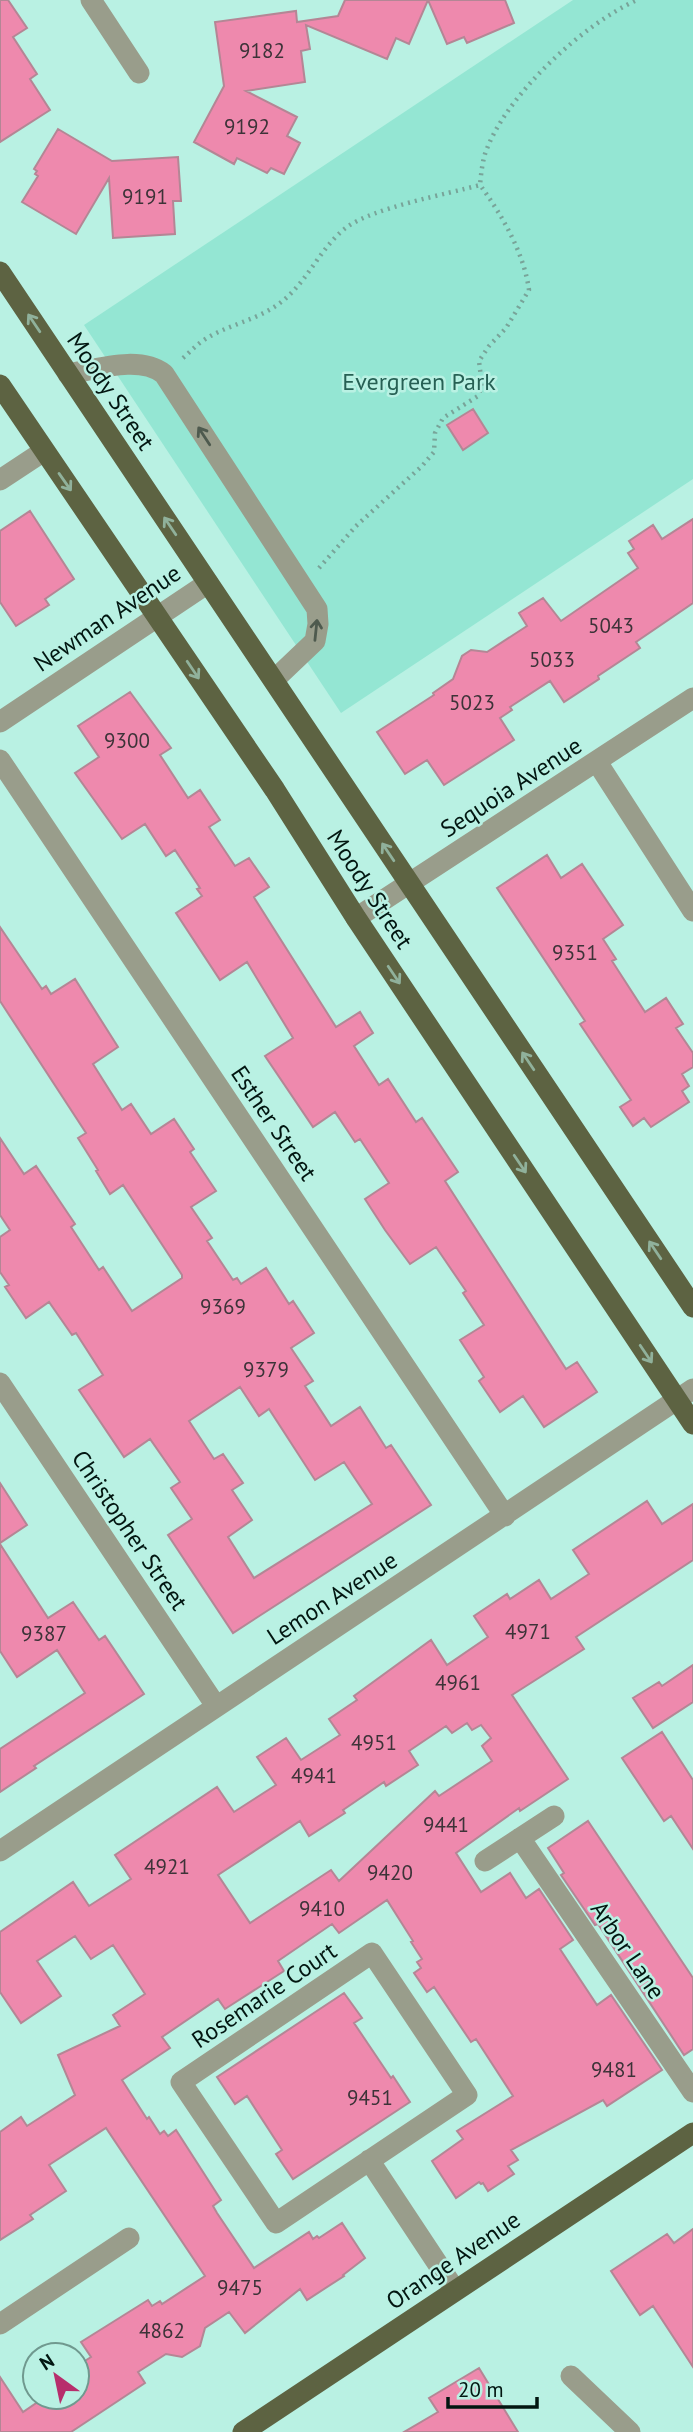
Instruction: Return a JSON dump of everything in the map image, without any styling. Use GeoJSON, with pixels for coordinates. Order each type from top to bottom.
{"type":"FeatureCollection","features":[{"type":"Feature","properties":{"kind":"main road","name":"Moody Street"},"geometry":{"type":"LineString","coordinates":[[0,272],[693,1307]]}},
{"type":"Feature","properties":{"kind":"main road","name":"Moody Street"},"geometry":{"type":"LineString","coordinates":[[0,385],[275,790],[356,918],[685,1395],[693,1424]]}},
{"type":"Feature","properties":{"kind":"main road","name":"Orange Avenue"},"geometry":{"type":"LineString","coordinates":[[243,2432],[693,2133]]}},
{"type":"Feature","properties":{"kind":"street"},"geometry":{"type":"LineString","coordinates":[[91,0],[139,74]]}},
{"type":"Feature","properties":{"kind":"street"},"geometry":{"type":"LineString","coordinates":[[68,374],[137,363],[154,366],[164,374],[317,609],[315,641],[274,680]]}},
{"type":"Feature","properties":{"kind":"street"},"geometry":{"type":"LineString","coordinates":[[0,480],[44,451]]}},
{"type":"Feature","properties":{"kind":"street","name":"Newman Avenue"},"geometry":{"type":"LineString","coordinates":[[0,722],[208,583]]}},
{"type":"Feature","properties":{"kind":"street","name":"Sequoia Avenue"},"geometry":{"type":"LineString","coordinates":[[356,918],[693,698]]}},
{"type":"Feature","properties":{"kind":"street","name":"Esther Street"},"geometry":{"type":"LineString","coordinates":[[0,760],[505,1516]]}},
{"type":"Feature","properties":{"kind":"street"},"geometry":{"type":"LineString","coordinates":[[597,762],[693,911]]}},
{"type":"Feature","properties":{"kind":"street","name":"Christopher Street"},"geometry":{"type":"LineString","coordinates":[[0,1382],[216,1706]]}},
{"type":"Feature","properties":{"kind":"street","name":"Lemon Avenue"},"geometry":{"type":"LineString","coordinates":[[0,1851],[685,1395]]}},
{"type":"Feature","properties":{"kind":"street"},"geometry":{"type":"LineString","coordinates":[[485,1861],[554,1816]]}},
{"type":"Feature","properties":{"kind":"street","name":"Arbor Lane"},"geometry":{"type":"LineString","coordinates":[[520,1838],[693,2092]]}},
{"type":"Feature","properties":{"kind":"street","name":"Rosemarie Court"},"geometry":{"type":"LineString","coordinates":[[372,1953],[467,2095],[369,2160],[276,2223],[181,2082],[372,1953]]}},
{"type":"Feature","properties":{"kind":"street"},"geometry":{"type":"LineString","coordinates":[[369,2160],[455,2290]]}},
{"type":"Feature","properties":{"kind":"street"},"geometry":{"type":"LineString","coordinates":[[0,2323],[129,2238]]}},
{"type":"Feature","properties":{"kind":"street"},"geometry":{"type":"LineString","coordinates":[[571,2376],[630,2432]]}},
{"type":"Feature","properties":{"kind":"path"},"geometry":{"type":"LineString","coordinates":[[303,587],[356,526],[434,452],[435,433],[443,418],[478,396],[482,386],[479,361],[488,346],[506,328],[529,290],[527,276],[502,219],[480,186],[485,154],[498,125],[554,58],[580,35],[637,0]]}},
{"type":"Feature","properties":{"kind":"path"},"geometry":{"type":"LineString","coordinates":[[164,374],[204,339],[260,316],[282,302],[301,285],[334,239],[348,226],[389,210],[480,186]]}},
{"type":"Feature","properties":{"kind":"green space","name":"Evergreen Park"},"geometry":{"type":"Polygon","coordinates":[[[573,0],[693,0],[693,479],[341,713],[84,325],[573,0]]]}},
{"type":"Feature","properties":{"kind":"building"},"geometry":{"type":"Polygon","coordinates":[[[0,0],[8,0],[27,28],[13,37],[37,74],[30,79],[50,110],[0,142],[0,0]]]}},
{"type":"Feature","properties":{"kind":"building"},"geometry":{"type":"Polygon","coordinates":[[[345,0],[428,0],[409,44],[396,38],[387,59],[306,25],[310,49],[301,51],[305,82],[246,91],[297,117],[287,136],[300,143],[284,174],[271,168],[267,173],[237,158],[234,164],[194,142],[224,86],[215,22],[296,11],[297,22],[338,16],[345,0]]]}},
{"type":"Feature","properties":{"kind":"building"},"geometry":{"type":"Polygon","coordinates":[[[428,0],[505,0],[514,23],[467,43],[464,37],[447,44],[428,0]]]}},
{"type":"Feature","properties":{"kind":"building"},"geometry":{"type":"Polygon","coordinates":[[[58,129],[112,161],[178,157],[181,201],[173,201],[175,234],[113,238],[109,178],[76,234],[22,202],[38,176],[34,169],[58,129]]]}},
{"type":"Feature","properties":{"kind":"building"},"geometry":{"type":"Polygon","coordinates":[[[473,409],[488,433],[463,450],[447,425],[473,409]]]}},
{"type":"Feature","properties":{"kind":"building"},"geometry":{"type":"Polygon","coordinates":[[[30,511],[74,579],[45,599],[49,605],[16,626],[0,602],[0,531],[30,511]]]}},
{"type":"Feature","properties":{"kind":"building"},"geometry":{"type":"Polygon","coordinates":[[[693,519],[693,603],[636,642],[640,648],[564,702],[550,681],[510,707],[512,710],[500,718],[514,740],[444,785],[427,760],[405,774],[377,732],[434,695],[433,693],[453,679],[462,656],[471,650],[487,652],[527,626],[519,613],[543,598],[561,621],[638,568],[628,553],[634,549],[629,541],[653,525],[662,539],[693,519]]]}},
{"type":"Feature","properties":{"kind":"building"},"geometry":{"type":"Polygon","coordinates":[[[130,692],[171,748],[160,755],[188,798],[200,790],[220,820],[209,827],[235,866],[249,858],[269,887],[254,897],[336,1027],[360,1012],[373,1033],[354,1046],[379,1085],[388,1079],[416,1122],[422,1118],[458,1172],[445,1181],[566,1369],[577,1362],[597,1392],[544,1427],[523,1396],[500,1412],[479,1381],[484,1377],[460,1340],[484,1325],[463,1293],[466,1291],[436,1247],[410,1264],[365,1199],[389,1183],[360,1139],[355,1142],[335,1112],[313,1127],[265,1056],[293,1038],[247,962],[220,980],[176,913],[202,896],[197,889],[200,888],[175,850],[166,856],[145,824],[122,839],[75,773],[99,757],[78,726],[130,692]]]}},
{"type":"Feature","properties":{"kind":"building"},"geometry":{"type":"Polygon","coordinates":[[[547,855],[561,878],[582,864],[623,925],[603,939],[616,959],[612,961],[645,1012],[666,998],[683,1024],[676,1028],[693,1053],[693,1067],[682,1074],[689,1086],[682,1091],[689,1102],[651,1127],[644,1118],[633,1126],[620,1107],[631,1100],[580,1024],[585,1021],[497,888],[547,855]]]}},
{"type":"Feature","properties":{"kind":"building"},"geometry":{"type":"Polygon","coordinates":[[[0,927],[42,989],[46,986],[51,994],[75,979],[118,1047],[93,1064],[122,1110],[131,1104],[151,1134],[174,1119],[194,1149],[190,1152],[216,1191],[191,1207],[212,1238],[207,1241],[233,1280],[237,1278],[241,1284],[266,1268],[289,1304],[293,1301],[314,1333],[291,1348],[313,1381],[305,1386],[331,1426],[360,1407],[386,1448],[391,1445],[431,1505],[233,1633],[168,1535],[192,1519],[171,1488],[180,1482],[150,1439],[124,1457],[79,1390],[103,1375],[76,1333],[72,1335],[49,1302],[26,1318],[5,1287],[9,1285],[0,1272],[0,1237],[10,1230],[0,1215],[0,1138],[24,1174],[36,1166],[75,1224],[71,1227],[99,1270],[103,1267],[132,1311],[182,1278],[182,1275],[123,1185],[110,1194],[78,1138],[86,1133],[0,1001],[0,927]],[[240,1387],[189,1421],[214,1459],[223,1454],[243,1483],[232,1490],[252,1520],[228,1537],[254,1578],[372,1504],[344,1462],[315,1480],[269,1409],[259,1416],[240,1387]]]}},
{"type":"Feature","properties":{"kind":"building"},"geometry":{"type":"Polygon","coordinates":[[[0,1483],[27,1525],[0,1543],[0,1483]]]}},
{"type":"Feature","properties":{"kind":"building"},"geometry":{"type":"Polygon","coordinates":[[[647,1501],[662,1524],[693,1504],[693,1560],[576,1637],[584,1649],[512,1695],[568,1779],[520,1811],[519,1808],[456,1853],[481,1892],[510,1873],[526,1898],[539,1889],[573,1940],[560,1949],[597,2005],[611,1995],[662,2070],[607,2106],[603,2100],[511,2150],[518,2160],[508,2166],[514,2174],[488,2191],[483,2183],[479,2182],[456,2198],[432,2161],[463,2139],[457,2131],[513,2096],[476,2039],[471,2042],[434,1987],[427,1992],[414,1973],[421,1968],[417,1962],[422,1959],[387,1900],[339,1933],[332,1924],[278,1961],[284,1971],[225,2009],[218,1999],[162,2037],[170,2048],[122,2080],[160,2134],[164,2131],[168,2136],[176,2130],[221,2200],[213,2206],[254,2268],[309,2232],[313,2239],[317,2236],[319,2238],[342,2223],[365,2258],[344,2276],[307,2300],[300,2289],[245,2333],[229,2312],[205,2328],[200,2346],[182,2357],[166,2354],[138,2372],[145,2383],[71,2432],[0,2432],[0,2377],[23,2412],[91,2411],[91,2341],[83,2341],[148,2300],[152,2306],[160,2301],[162,2304],[205,2276],[106,2128],[49,2165],[66,2191],[30,2215],[33,2219],[0,2240],[0,2132],[21,2117],[27,2126],[75,2095],[58,2055],[120,2026],[113,2015],[145,1994],[113,1945],[91,1959],[75,1936],[37,1961],[61,1996],[21,2023],[0,1992],[0,1932],[73,1882],[89,1906],[131,1879],[115,1855],[217,1787],[234,1812],[276,1785],[257,1757],[286,1738],[301,1760],[340,1735],[329,1719],[357,1700],[354,1696],[431,1640],[447,1665],[488,1637],[474,1616],[507,1594],[510,1599],[539,1580],[551,1599],[589,1574],[573,1550],[647,1501]],[[467,1723],[452,1733],[446,1726],[409,1751],[418,1765],[386,1786],[384,1782],[343,1810],[345,1813],[309,1836],[300,1821],[218,1875],[250,1923],[331,1870],[339,1881],[435,1791],[439,1796],[492,1761],[482,1746],[491,1738],[481,1725],[472,1730],[467,1723]]]}},
{"type":"Feature","properties":{"kind":"building"},"geometry":{"type":"Polygon","coordinates":[[[0,1544],[48,1618],[73,1602],[99,1640],[105,1636],[144,1694],[34,1766],[36,1768],[0,1792],[0,1749],[85,1693],[57,1650],[17,1677],[0,1651],[0,1544]]]}},
{"type":"Feature","properties":{"kind":"building"},"geometry":{"type":"Polygon","coordinates":[[[693,1665],[693,1702],[653,1728],[633,1698],[659,1682],[662,1686],[693,1665]]]}},
{"type":"Feature","properties":{"kind":"building"},"geometry":{"type":"Polygon","coordinates":[[[662,1732],[693,1780],[693,1849],[671,1816],[664,1821],[622,1758],[662,1732]]]}},
{"type":"Feature","properties":{"kind":"building"},"geometry":{"type":"Polygon","coordinates":[[[588,1821],[693,1978],[693,2049],[684,2055],[598,1924],[595,1925],[561,1875],[564,1873],[548,1848],[588,1821]]]}},
{"type":"Feature","properties":{"kind":"building"},"geometry":{"type":"Polygon","coordinates":[[[344,1993],[362,2018],[354,2023],[410,2102],[293,2179],[276,2154],[282,2150],[247,2096],[235,2104],[217,2077],[344,1993]]]}},
{"type":"Feature","properties":{"kind":"building"},"geometry":{"type":"Polygon","coordinates":[[[693,2229],[693,2367],[653,2306],[640,2315],[611,2271],[667,2234],[674,2243],[693,2229]]]}},
{"type":"Feature","properties":{"kind":"building"},"geometry":{"type":"Polygon","coordinates":[[[479,2368],[518,2432],[404,2432],[438,2412],[429,2398],[479,2368]]]}}]}
